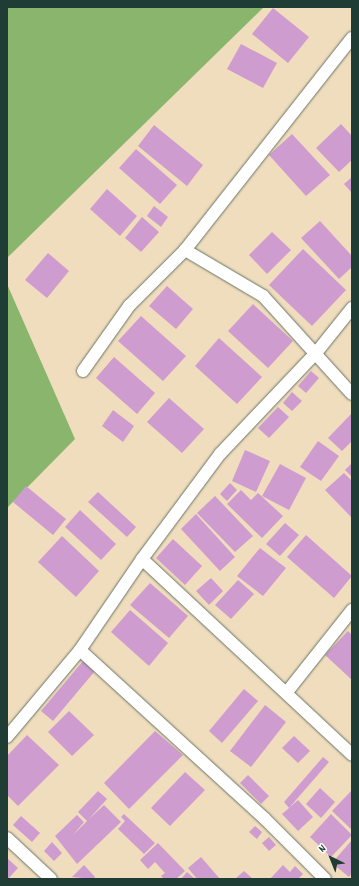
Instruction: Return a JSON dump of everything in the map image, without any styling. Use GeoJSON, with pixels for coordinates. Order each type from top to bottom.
{"type":"FeatureCollection","features":[{"type":"Feature","properties":{"kind":"street"},"geometry":{"type":"LineString","coordinates":[[83,371],[128,306],[184,250],[352,38]]}},
{"type":"Feature","properties":{"kind":"street"},"geometry":{"type":"LineString","coordinates":[[184,250],[263,296],[352,394]]}},
{"type":"Feature","properties":{"kind":"street"},"geometry":{"type":"LineString","coordinates":[[7,737],[80,650],[142,559],[220,454],[316,353],[352,308]]}},
{"type":"Feature","properties":{"kind":"street"},"geometry":{"type":"LineString","coordinates":[[142,559],[287,692],[352,755]]}},
{"type":"Feature","properties":{"kind":"street"},"geometry":{"type":"LineString","coordinates":[[287,692],[352,610]]}},
{"type":"Feature","properties":{"kind":"street"},"geometry":{"type":"LineString","coordinates":[[80,650],[265,819],[325,879]]}},
{"type":"Feature","properties":{"kind":"street"},"geometry":{"type":"LineString","coordinates":[[7,838],[51,879]]}},
{"type":"Feature","properties":{"kind":"green space"},"geometry":{"type":"Polygon","coordinates":[[[7,7],[264,7],[7,258],[7,7]]]}},
{"type":"Feature","properties":{"kind":"green space"},"geometry":{"type":"Polygon","coordinates":[[[7,284],[75,439],[7,508],[7,284]]]}},
{"type":"Feature","properties":{"kind":"building"},"geometry":{"type":"Polygon","coordinates":[[[273,8],[309,37],[288,63],[252,34],[273,8]]]}},
{"type":"Feature","properties":{"kind":"building"},"geometry":{"type":"Polygon","coordinates":[[[241,44],[277,63],[263,88],[227,69],[241,44]]]}},
{"type":"Feature","properties":{"kind":"building"},"geometry":{"type":"Polygon","coordinates":[[[341,124],[352,136],[352,160],[339,172],[316,148],[341,124]]]}},
{"type":"Feature","properties":{"kind":"building"},"geometry":{"type":"Polygon","coordinates":[[[154,125],[203,165],[187,186],[138,146],[154,125]]]}},
{"type":"Feature","properties":{"kind":"building"},"geometry":{"type":"Polygon","coordinates":[[[292,134],[330,175],[306,196],[269,155],[292,134]]]}},
{"type":"Feature","properties":{"kind":"building"},"geometry":{"type":"Polygon","coordinates":[[[136,149],[177,185],[160,204],[119,168],[136,149]]]}},
{"type":"Feature","properties":{"kind":"building"},"geometry":{"type":"Polygon","coordinates":[[[352,177],[352,193],[344,184],[352,177]]]}},
{"type":"Feature","properties":{"kind":"building"},"geometry":{"type":"Polygon","coordinates":[[[107,189],[137,216],[120,236],[90,209],[107,189]]]}},
{"type":"Feature","properties":{"kind":"building"},"geometry":{"type":"Polygon","coordinates":[[[154,206],[168,217],[161,227],[147,216],[154,206]]]}},
{"type":"Feature","properties":{"kind":"building"},"geometry":{"type":"Polygon","coordinates":[[[142,217],[159,232],[141,252],[125,238],[142,217]]]}},
{"type":"Feature","properties":{"kind":"building"},"geometry":{"type":"Polygon","coordinates":[[[320,221],[352,256],[352,267],[339,279],[301,238],[320,221]]]}},
{"type":"Feature","properties":{"kind":"building"},"geometry":{"type":"Polygon","coordinates":[[[272,232],[291,250],[267,274],[249,255],[272,232]]]}},
{"type":"Feature","properties":{"kind":"building"},"geometry":{"type":"Polygon","coordinates":[[[303,249],[346,290],[312,326],[269,285],[303,249]]]}},
{"type":"Feature","properties":{"kind":"building"},"geometry":{"type":"Polygon","coordinates":[[[48,253],[69,271],[47,298],[25,280],[48,253]]]}},
{"type":"Feature","properties":{"kind":"building"},"geometry":{"type":"Polygon","coordinates":[[[167,286],[193,309],[176,329],[149,306],[167,286]]]}},
{"type":"Feature","properties":{"kind":"building"},"geometry":{"type":"Polygon","coordinates":[[[253,304],[293,341],[268,368],[228,331],[253,304]]]}},
{"type":"Feature","properties":{"kind":"building"},"geometry":{"type":"Polygon","coordinates":[[[141,316],[186,356],[163,381],[118,341],[141,316]]]}},
{"type":"Feature","properties":{"kind":"building"},"geometry":{"type":"Polygon","coordinates":[[[219,338],[262,377],[237,404],[195,366],[219,338]]]}},
{"type":"Feature","properties":{"kind":"building"},"geometry":{"type":"Polygon","coordinates":[[[114,357],[155,393],[137,414],[96,378],[114,357]]]}},
{"type":"Feature","properties":{"kind":"building"},"geometry":{"type":"Polygon","coordinates":[[[311,371],[319,378],[306,393],[298,386],[311,371]]]}},
{"type":"Feature","properties":{"kind":"building"},"geometry":{"type":"Polygon","coordinates":[[[292,392],[302,401],[292,411],[283,403],[292,392]]]}},
{"type":"Feature","properties":{"kind":"building"},"geometry":{"type":"Polygon","coordinates":[[[169,398],[204,429],[182,453],[147,422],[169,398]]]}},
{"type":"Feature","properties":{"kind":"building"},"geometry":{"type":"Polygon","coordinates":[[[278,407],[289,417],[269,438],[258,428],[278,407]]]}},
{"type":"Feature","properties":{"kind":"building"},"geometry":{"type":"Polygon","coordinates":[[[113,410],[134,426],[123,442],[102,426],[113,410]]]}},
{"type":"Feature","properties":{"kind":"building"},"geometry":{"type":"Polygon","coordinates":[[[352,413],[352,441],[342,451],[328,438],[352,413]]]}},
{"type":"Feature","properties":{"kind":"building"},"geometry":{"type":"Polygon","coordinates":[[[318,441],[339,456],[321,481],[300,467],[318,441]]]}},
{"type":"Feature","properties":{"kind":"building"},"geometry":{"type":"Polygon","coordinates":[[[245,450],[270,461],[256,492],[232,481],[245,450]]]}},
{"type":"Feature","properties":{"kind":"building"},"geometry":{"type":"Polygon","coordinates":[[[352,463],[352,477],[345,470],[352,463]]]}},
{"type":"Feature","properties":{"kind":"building"},"geometry":{"type":"Polygon","coordinates":[[[280,464],[306,478],[289,510],[262,496],[280,464]]]}},
{"type":"Feature","properties":{"kind":"building"},"geometry":{"type":"Polygon","coordinates":[[[344,473],[352,481],[352,518],[325,490],[344,473]]]}},
{"type":"Feature","properties":{"kind":"building"},"geometry":{"type":"Polygon","coordinates":[[[230,483],[237,490],[227,501],[220,494],[230,483]]]}},
{"type":"Feature","properties":{"kind":"building"},"geometry":{"type":"Polygon","coordinates":[[[26,486],[66,519],[53,535],[13,502],[26,486]]]}},
{"type":"Feature","properties":{"kind":"building"},"geometry":{"type":"Polygon","coordinates":[[[241,490],[251,500],[258,493],[283,516],[262,538],[227,504],[241,490]]]}},
{"type":"Feature","properties":{"kind":"building"},"geometry":{"type":"Polygon","coordinates":[[[98,492],[136,527],[127,537],[88,502],[98,492]]]}},
{"type":"Feature","properties":{"kind":"building"},"geometry":{"type":"Polygon","coordinates":[[[215,496],[253,536],[235,552],[197,513],[215,496]]]}},
{"type":"Feature","properties":{"kind":"building"},"geometry":{"type":"Polygon","coordinates":[[[80,510],[116,544],[101,560],[65,527],[80,510]]]}},
{"type":"Feature","properties":{"kind":"building"},"geometry":{"type":"Polygon","coordinates":[[[196,514],[235,557],[220,571],[181,529],[196,514]]]}},
{"type":"Feature","properties":{"kind":"building"},"geometry":{"type":"Polygon","coordinates":[[[285,523],[299,535],[280,556],[266,544],[285,523]]]}},
{"type":"Feature","properties":{"kind":"building"},"geometry":{"type":"Polygon","coordinates":[[[306,535],[352,576],[334,598],[287,557],[306,535]]]}},
{"type":"Feature","properties":{"kind":"building"},"geometry":{"type":"Polygon","coordinates":[[[62,536],[99,571],[76,597],[38,562],[62,536]]]}},
{"type":"Feature","properties":{"kind":"building"},"geometry":{"type":"Polygon","coordinates":[[[173,539],[202,566],[185,585],[156,558],[173,539]]]}},
{"type":"Feature","properties":{"kind":"building"},"geometry":{"type":"Polygon","coordinates":[[[260,548],[286,568],[263,596],[237,576],[260,548]]]}},
{"type":"Feature","properties":{"kind":"building"},"geometry":{"type":"Polygon","coordinates":[[[211,578],[223,591],[209,605],[196,591],[211,578]]]}},
{"type":"Feature","properties":{"kind":"building"},"geometry":{"type":"Polygon","coordinates":[[[238,580],[254,594],[231,619],[215,605],[238,580]]]}},
{"type":"Feature","properties":{"kind":"building"},"geometry":{"type":"Polygon","coordinates":[[[150,583],[188,616],[169,638],[130,605],[150,583]]]}},
{"type":"Feature","properties":{"kind":"building"},"geometry":{"type":"Polygon","coordinates":[[[130,610],[168,643],[149,666],[111,632],[130,610]]]}},
{"type":"Feature","properties":{"kind":"building"},"geometry":{"type":"Polygon","coordinates":[[[348,631],[352,635],[352,680],[325,655],[348,631]]]}},
{"type":"Feature","properties":{"kind":"building"},"geometry":{"type":"Polygon","coordinates":[[[83,661],[95,671],[53,721],[41,711],[83,661]]]}},
{"type":"Feature","properties":{"kind":"building"},"geometry":{"type":"Polygon","coordinates":[[[244,689],[258,701],[222,743],[209,731],[244,689]]]}},
{"type":"Feature","properties":{"kind":"building"},"geometry":{"type":"Polygon","coordinates":[[[265,705],[286,722],[251,767],[230,751],[265,705]]]}},
{"type":"Feature","properties":{"kind":"building"},"geometry":{"type":"Polygon","coordinates":[[[69,711],[94,735],[72,756],[48,732],[69,711]]]}},
{"type":"Feature","properties":{"kind":"building"},"geometry":{"type":"Polygon","coordinates":[[[155,731],[183,755],[129,809],[104,783],[155,731]]]}},
{"type":"Feature","properties":{"kind":"building"},"geometry":{"type":"Polygon","coordinates":[[[27,735],[59,765],[18,806],[7,795],[7,756],[27,735]]]}},
{"type":"Feature","properties":{"kind":"building"},"geometry":{"type":"Polygon","coordinates":[[[294,736],[310,751],[298,763],[282,748],[294,736]]]}},
{"type":"Feature","properties":{"kind":"building"},"geometry":{"type":"Polygon","coordinates":[[[323,757],[329,762],[289,808],[284,802],[323,757]]]}},
{"type":"Feature","properties":{"kind":"building"},"geometry":{"type":"Polygon","coordinates":[[[185,772],[205,790],[170,826],[151,808],[185,772]]]}},
{"type":"Feature","properties":{"kind":"building"},"geometry":{"type":"Polygon","coordinates":[[[248,775],[269,796],[261,804],[240,783],[248,775]]]}},
{"type":"Feature","properties":{"kind":"building"},"geometry":{"type":"Polygon","coordinates":[[[320,788],[335,802],[321,818],[306,804],[320,788]]]}},
{"type":"Feature","properties":{"kind":"building"},"geometry":{"type":"Polygon","coordinates":[[[352,790],[352,830],[332,811],[352,790]]]}},
{"type":"Feature","properties":{"kind":"building"},"geometry":{"type":"Polygon","coordinates":[[[98,791],[107,799],[89,819],[104,805],[121,822],[77,864],[55,836],[77,815],[84,822],[73,835],[87,821],[78,812],[98,791]]]}},
{"type":"Feature","properties":{"kind":"building"},"geometry":{"type":"Polygon","coordinates":[[[298,800],[313,817],[298,831],[282,814],[298,800]]]}},
{"type":"Feature","properties":{"kind":"building"},"geometry":{"type":"Polygon","coordinates":[[[124,814],[155,843],[144,854],[118,829],[125,821],[121,817],[124,814]]]}},
{"type":"Feature","properties":{"kind":"building"},"geometry":{"type":"Polygon","coordinates":[[[331,814],[352,835],[331,857],[310,837],[331,814]]]}},
{"type":"Feature","properties":{"kind":"building"},"geometry":{"type":"Polygon","coordinates":[[[21,816],[40,833],[32,842],[13,825],[21,816]]]}},
{"type":"Feature","properties":{"kind":"building"},"geometry":{"type":"Polygon","coordinates":[[[255,826],[262,832],[257,839],[249,832],[255,826]]]}},
{"type":"Feature","properties":{"kind":"building"},"geometry":{"type":"Polygon","coordinates":[[[269,837],[276,845],[269,851],[262,843],[269,837]]]}},
{"type":"Feature","properties":{"kind":"building"},"geometry":{"type":"Polygon","coordinates":[[[352,840],[352,873],[349,877],[332,863],[352,840]]]}},
{"type":"Feature","properties":{"kind":"building"},"geometry":{"type":"Polygon","coordinates":[[[52,842],[62,853],[54,861],[44,851],[52,842]]]}},
{"type":"Feature","properties":{"kind":"building"},"geometry":{"type":"Polygon","coordinates":[[[158,843],[185,871],[176,879],[164,879],[161,876],[165,873],[155,862],[148,869],[140,860],[158,843]]]}},
{"type":"Feature","properties":{"kind":"building"},"geometry":{"type":"Polygon","coordinates":[[[201,857],[220,879],[197,879],[188,868],[201,857]]]}},
{"type":"Feature","properties":{"kind":"building"},"geometry":{"type":"Polygon","coordinates":[[[7,858],[18,868],[8,879],[7,879],[7,858]]]}},
{"type":"Feature","properties":{"kind":"building"},"geometry":{"type":"Polygon","coordinates":[[[84,865],[95,877],[94,879],[72,877],[84,865]]]}},
{"type":"Feature","properties":{"kind":"building"},"geometry":{"type":"Polygon","coordinates":[[[283,865],[290,872],[295,866],[303,874],[298,879],[270,879],[283,865]]]}},
{"type":"Feature","properties":{"kind":"building"},"geometry":{"type":"Polygon","coordinates":[[[244,871],[253,879],[235,879],[244,871]]]}},
{"type":"Feature","properties":{"kind":"building"},"geometry":{"type":"Polygon","coordinates":[[[187,872],[195,879],[181,879],[187,872]]]}}]}
